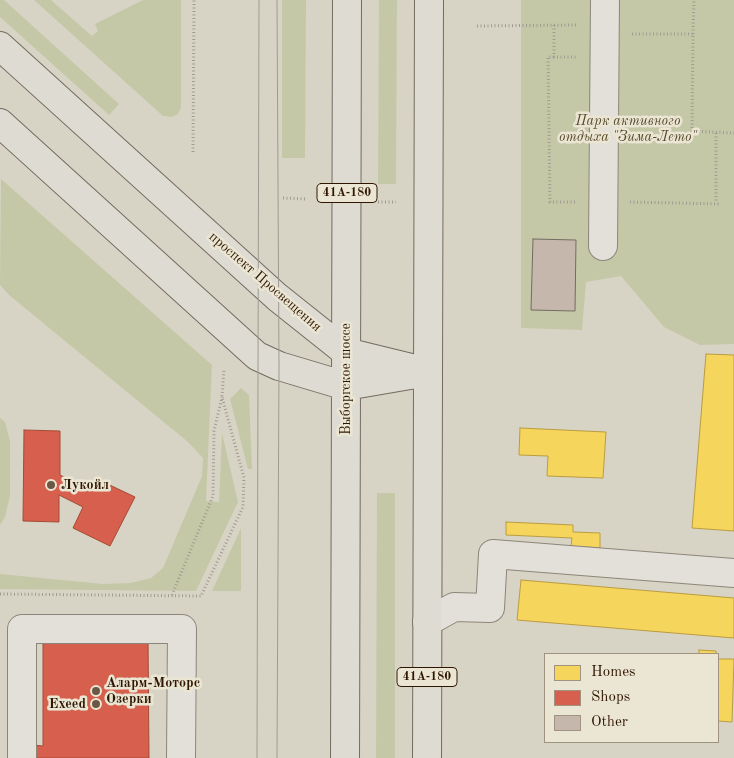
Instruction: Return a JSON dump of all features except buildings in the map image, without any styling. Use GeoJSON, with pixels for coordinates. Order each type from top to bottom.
{"type":"FeatureCollection","features":[{"type":"Feature","properties":{"kind":"main road","name":"Выборгское шоссе"},"geometry":{"type":"LineString","coordinates":[[345,758],[347,0]]}},
{"type":"Feature","properties":{"kind":"main road","name":"41А-180"},"geometry":{"type":"LineString","coordinates":[[427,758],[429,0]]}},
{"type":"Feature","properties":{"kind":"main road","name":"проспект Просвещения"},"geometry":{"type":"LineString","coordinates":[[0,46],[272,292],[346,352],[428,372]]}},
{"type":"Feature","properties":{"kind":"main road"},"geometry":{"type":"LineString","coordinates":[[0,123],[257,356],[279,366],[346,386],[428,372]]}},
{"type":"Feature","properties":{"kind":"lane"},"geometry":{"type":"LineString","coordinates":[[603,246],[605,29]]}},
{"type":"Feature","properties":{"kind":"lane"},"geometry":{"type":"LineString","coordinates":[[427,622],[454,607],[490,608],[493,554],[734,573]]}},
{"type":"Feature","properties":{"kind":"lane"},"geometry":{"type":"LineString","coordinates":[[22,758],[22,629],[182,629],[182,758]]}},
{"type":"Feature","properties":{"kind":"path"},"geometry":{"type":"LineString","coordinates":[[193,152],[194,0]]}},
{"type":"Feature","properties":{"kind":"path"},"geometry":{"type":"LineString","coordinates":[[694,0],[692,131],[734,133]]}},
{"type":"Feature","properties":{"kind":"path"},"geometry":{"type":"LineString","coordinates":[[477,26],[554,25],[693,34]]}},
{"type":"Feature","properties":{"kind":"path"},"geometry":{"type":"LineString","coordinates":[[554,25],[554,57]]}},
{"type":"Feature","properties":{"kind":"path"},"geometry":{"type":"LineString","coordinates":[[605,29],[554,57],[548,57],[550,202],[603,201],[721,204]]}},
{"type":"Feature","properties":{"kind":"path"},"geometry":{"type":"LineString","coordinates":[[716,133],[716,203]]}},
{"type":"Feature","properties":{"kind":"path"},"geometry":{"type":"LineString","coordinates":[[283,198],[306,199]]}},
{"type":"Feature","properties":{"kind":"path"},"geometry":{"type":"LineString","coordinates":[[378,202],[396,202]]}},
{"type":"Feature","properties":{"kind":"path"},"geometry":{"type":"LineString","coordinates":[[172,595],[213,496],[214,431],[222,397],[224,369]]}},
{"type":"Feature","properties":{"kind":"path"},"geometry":{"type":"LineString","coordinates":[[0,594],[201,596],[243,507],[244,478],[222,397]]}},
{"type":"Feature","properties":{"kind":"green space"},"geometry":{"type":"Polygon","coordinates":[[[0,0],[4,0],[119,104],[109,115],[0,17],[0,0]]]}},
{"type":"Feature","properties":{"kind":"green space"},"geometry":{"type":"Polygon","coordinates":[[[34,0],[51,0],[92,36],[98,31],[95,24],[143,0],[181,0],[181,107],[178,114],[172,117],[163,116],[34,0]]]}},
{"type":"Feature","properties":{"kind":"green space"},"geometry":{"type":"Polygon","coordinates":[[[282,0],[306,0],[305,158],[282,158],[282,0]]]}},
{"type":"Feature","properties":{"kind":"green space"},"geometry":{"type":"Polygon","coordinates":[[[379,0],[397,0],[396,184],[378,184],[379,0]]]}},
{"type":"Feature","properties":{"kind":"green space","name":"Парк активного отдыха \"Зима-Лето\""},"geometry":{"type":"Polygon","coordinates":[[[521,0],[734,0],[734,344],[700,345],[664,327],[621,276],[586,282],[582,330],[521,328],[521,0]]]}},
{"type":"Feature","properties":{"kind":"green space"},"geometry":{"type":"Polygon","coordinates":[[[1,179],[212,365],[206,501],[219,502],[222,433],[238,502],[196,591],[0,589],[0,574],[103,584],[131,583],[151,578],[163,568],[202,476],[203,458],[188,442],[9,295],[0,285],[1,179]]]}},
{"type":"Feature","properties":{"kind":"green space"},"geometry":{"type":"Polygon","coordinates":[[[241,388],[249,395],[252,469],[248,469],[230,399],[241,388]]]}},
{"type":"Feature","properties":{"kind":"green space"},"geometry":{"type":"Polygon","coordinates":[[[0,418],[5,422],[10,441],[10,496],[5,517],[0,525],[0,418]]]}},
{"type":"Feature","properties":{"kind":"green space"},"geometry":{"type":"Polygon","coordinates":[[[377,493],[395,493],[395,758],[376,758],[377,493]]]}},
{"type":"Feature","properties":{"kind":"green space"},"geometry":{"type":"Polygon","coordinates":[[[241,528],[241,591],[212,591],[241,528]]]}},
{"type":"Feature","properties":{"kind":"tram line"},"geometry":{"type":"LineString","coordinates":[[257,758],[259,0]]}},
{"type":"Feature","properties":{"kind":"tram line"},"geometry":{"type":"LineString","coordinates":[[277,0],[279,366],[277,758]]}},
{"type":"Feature","properties":{"kind":"place","name":"Лукойл"},"geometry":{"type":"Point","coordinates":[51,485]}},
{"type":"Feature","properties":{"kind":"place","name":"Аларм-Моторс Озерки"},"geometry":{"type":"Point","coordinates":[96,691]}},
{"type":"Feature","properties":{"kind":"place","name":"Exeed"},"geometry":{"type":"Point","coordinates":[96,704]}}]}
